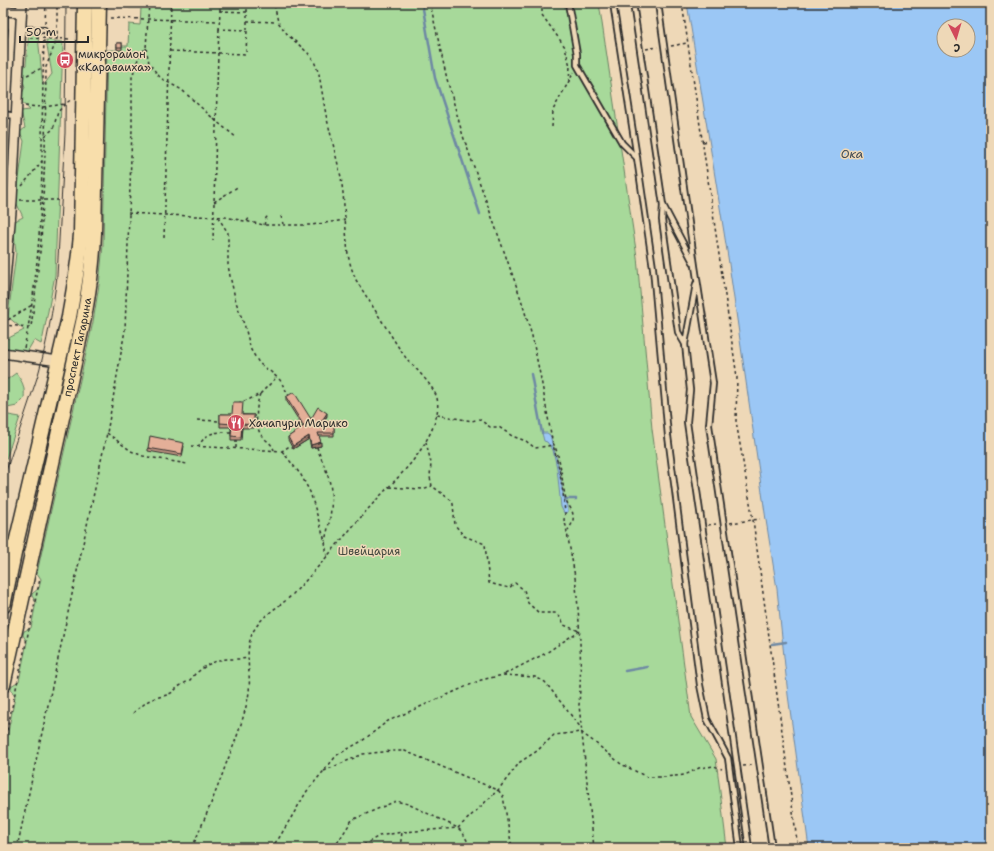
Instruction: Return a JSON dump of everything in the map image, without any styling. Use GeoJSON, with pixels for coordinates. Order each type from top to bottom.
{"type":"FeatureCollection","features":[{"type":"Feature","properties":{"kind":"main road","name":"проспект Гагарина"},"geometry":{"type":"LineString","coordinates":[[3,606],[9,549],[58,362],[79,259],[81,234],[84,3]]}},
{"type":"Feature","properties":{"kind":"main road","name":"проспект Гагарина"},"geometry":{"type":"LineString","coordinates":[[3,685],[89,290],[93,261],[94,233],[99,3]]}},
{"type":"Feature","properties":{"kind":"street"},"geometry":{"type":"LineString","coordinates":[[3,10],[21,8],[17,106],[8,200],[3,302]]}},
{"type":"Feature","properties":{"kind":"street"},"geometry":{"type":"LineString","coordinates":[[3,353],[58,362]]}},
{"type":"Feature","properties":{"kind":"lane"},"geometry":{"type":"LineString","coordinates":[[568,3],[577,54],[577,65],[622,143],[637,158]]}},
{"type":"Feature","properties":{"kind":"lane"},"geometry":{"type":"LineString","coordinates":[[613,3],[653,268],[668,436],[700,685],[708,719],[728,758],[740,848]]}},
{"type":"Feature","properties":{"kind":"lane"},"geometry":{"type":"LineString","coordinates":[[633,3],[663,205],[662,220],[678,332],[685,344]]}},
{"type":"Feature","properties":{"kind":"lane"},"geometry":{"type":"LineString","coordinates":[[658,3],[713,383],[709,425],[772,848]]}},
{"type":"Feature","properties":{"kind":"lane"},"geometry":{"type":"LineString","coordinates":[[20,34],[44,30]]}},
{"type":"Feature","properties":{"kind":"lane"},"geometry":{"type":"LineString","coordinates":[[3,114],[16,116]]}},
{"type":"Feature","properties":{"kind":"lane"},"geometry":{"type":"LineString","coordinates":[[663,205],[695,266]]}},
{"type":"Feature","properties":{"kind":"lane"},"geometry":{"type":"LineString","coordinates":[[697,280],[685,344],[690,390],[687,422],[749,848]]}},
{"type":"Feature","properties":{"kind":"path"},"geometry":{"type":"LineString","coordinates":[[3,324],[31,327],[34,305],[41,243],[45,135],[44,30],[46,3]]}},
{"type":"Feature","properties":{"kind":"path"},"geometry":{"type":"LineString","coordinates":[[24,351],[32,305],[39,240],[42,200],[42,137],[46,66],[57,39],[57,3]]}},
{"type":"Feature","properties":{"kind":"path"},"geometry":{"type":"LineString","coordinates":[[149,3],[146,48],[149,63],[162,79],[182,90],[237,138]]}},
{"type":"Feature","properties":{"kind":"path"},"geometry":{"type":"LineString","coordinates":[[164,238],[171,3]]}},
{"type":"Feature","properties":{"kind":"path"},"geometry":{"type":"LineString","coordinates":[[213,240],[220,3]]}},
{"type":"Feature","properties":{"kind":"path"},"geometry":{"type":"LineString","coordinates":[[170,51],[246,54],[247,3]]}},
{"type":"Feature","properties":{"kind":"path"},"geometry":{"type":"LineString","coordinates":[[192,848],[213,800],[241,725],[249,696],[249,642],[253,632],[266,615],[292,595],[328,557],[370,506],[416,457],[426,442],[432,428],[437,415],[438,405],[435,394],[417,368],[406,358],[399,348],[356,280],[348,255],[341,177],[326,114],[319,74],[314,61],[288,35],[278,22],[274,3]]}},
{"type":"Feature","properties":{"kind":"path"},"geometry":{"type":"LineString","coordinates":[[430,3],[445,72],[463,136],[521,299],[532,336],[552,441],[559,468],[565,513],[564,520],[576,586],[579,631],[579,705],[594,848]]}},
{"type":"Feature","properties":{"kind":"path"},"geometry":{"type":"LineString","coordinates":[[542,3],[542,15],[565,47],[570,66],[569,81]]}},
{"type":"Feature","properties":{"kind":"path"},"geometry":{"type":"LineString","coordinates":[[597,3],[614,10]]}},
{"type":"Feature","properties":{"kind":"path"},"geometry":{"type":"LineString","coordinates":[[682,3],[738,377],[736,421],[753,520],[798,848]]}},
{"type":"Feature","properties":{"kind":"path"},"geometry":{"type":"LineString","coordinates":[[220,11],[247,12]]}},
{"type":"Feature","properties":{"kind":"path"},"geometry":{"type":"LineString","coordinates":[[111,18],[220,21]]}},
{"type":"Feature","properties":{"kind":"path"},"geometry":{"type":"LineString","coordinates":[[247,20],[278,22]]}},
{"type":"Feature","properties":{"kind":"path"},"geometry":{"type":"LineString","coordinates":[[219,29],[247,30]]}},
{"type":"Feature","properties":{"kind":"path"},"geometry":{"type":"LineString","coordinates":[[20,34],[44,38],[74,39]]}},
{"type":"Feature","properties":{"kind":"path"},"geometry":{"type":"LineString","coordinates":[[17,848],[107,434],[125,330],[132,129],[132,77],[138,59],[146,48]]}},
{"type":"Feature","properties":{"kind":"path"},"geometry":{"type":"LineString","coordinates":[[552,127],[553,110],[577,65]]}},
{"type":"Feature","properties":{"kind":"path"},"geometry":{"type":"LineString","coordinates":[[18,79],[44,67]]}},
{"type":"Feature","properties":{"kind":"path"},"geometry":{"type":"LineString","coordinates":[[17,106],[44,107],[65,104],[58,112],[53,129],[42,137]]}},
{"type":"Feature","properties":{"kind":"path"},"geometry":{"type":"LineString","coordinates":[[703,142],[708,141]]}},
{"type":"Feature","properties":{"kind":"path"},"geometry":{"type":"LineString","coordinates":[[8,200],[42,160]]}},
{"type":"Feature","properties":{"kind":"path"},"geometry":{"type":"LineString","coordinates":[[214,202],[239,186]]}},
{"type":"Feature","properties":{"kind":"path"},"geometry":{"type":"LineString","coordinates":[[8,200],[58,200]]}},
{"type":"Feature","properties":{"kind":"path"},"geometry":{"type":"LineString","coordinates":[[128,213],[233,218],[247,222],[284,225],[311,225],[345,220]]}},
{"type":"Feature","properties":{"kind":"path"},"geometry":{"type":"LineString","coordinates":[[264,224],[269,215]]}},
{"type":"Feature","properties":{"kind":"path"},"geometry":{"type":"LineString","coordinates":[[281,216],[284,225]]}},
{"type":"Feature","properties":{"kind":"path"},"geometry":{"type":"LineString","coordinates":[[218,217],[228,233],[228,265],[230,276],[236,302],[251,350],[259,363],[277,377],[284,386],[290,398]]}},
{"type":"Feature","properties":{"kind":"path"},"geometry":{"type":"LineString","coordinates":[[247,222],[250,217]]}},
{"type":"Feature","properties":{"kind":"path"},"geometry":{"type":"LineString","coordinates":[[3,324],[32,305]]}},
{"type":"Feature","properties":{"kind":"path"},"geometry":{"type":"LineString","coordinates":[[238,405],[238,402],[250,399],[260,394],[277,377]]}},
{"type":"Feature","properties":{"kind":"path"},"geometry":{"type":"LineString","coordinates":[[260,394],[257,404],[257,428],[260,434],[272,445],[274,450]]}},
{"type":"Feature","properties":{"kind":"path"},"geometry":{"type":"LineString","coordinates":[[437,415],[472,422],[479,419],[490,427],[499,427],[512,436],[526,441],[535,448],[553,445]]}},
{"type":"Feature","properties":{"kind":"path"},"geometry":{"type":"LineString","coordinates":[[197,420],[220,422]]}},
{"type":"Feature","properties":{"kind":"path"},"geometry":{"type":"LineString","coordinates":[[198,447],[210,433],[231,432]]}},
{"type":"Feature","properties":{"kind":"path"},"geometry":{"type":"LineString","coordinates":[[107,434],[131,451],[143,456],[187,464]]}},
{"type":"Feature","properties":{"kind":"path"},"geometry":{"type":"LineString","coordinates":[[236,440],[236,448]]}},
{"type":"Feature","properties":{"kind":"path"},"geometry":{"type":"LineString","coordinates":[[552,441],[560,468],[566,500],[573,514],[571,526],[567,531]]}},
{"type":"Feature","properties":{"kind":"path"},"geometry":{"type":"LineString","coordinates":[[426,442],[431,463],[430,477],[432,486],[454,504],[455,525],[464,536],[485,544],[489,583],[509,588],[515,583],[524,590],[528,603],[539,613],[554,613],[561,618],[564,625],[579,631]]}},
{"type":"Feature","properties":{"kind":"path"},"geometry":{"type":"LineString","coordinates":[[191,446],[282,451],[291,446]]}},
{"type":"Feature","properties":{"kind":"path"},"geometry":{"type":"LineString","coordinates":[[317,447],[328,476],[331,492],[332,504],[325,541]]}},
{"type":"Feature","properties":{"kind":"path"},"geometry":{"type":"LineString","coordinates":[[282,451],[301,475],[310,492],[325,541],[328,557]]}},
{"type":"Feature","properties":{"kind":"path"},"geometry":{"type":"LineString","coordinates":[[389,487],[422,489],[432,486]]}},
{"type":"Feature","properties":{"kind":"path"},"geometry":{"type":"LineString","coordinates":[[3,748],[40,579]]}},
{"type":"Feature","properties":{"kind":"path"},"geometry":{"type":"LineString","coordinates":[[271,848],[279,838],[307,791],[337,754],[362,742],[388,721],[481,680],[503,675],[546,653],[579,631]]}},
{"type":"Feature","properties":{"kind":"path"},"geometry":{"type":"LineString","coordinates":[[133,714],[148,701],[173,692],[207,665],[218,660],[248,658]]}},
{"type":"Feature","properties":{"kind":"path"},"geometry":{"type":"LineString","coordinates":[[503,675],[535,677],[545,682],[581,728]]}},
{"type":"Feature","properties":{"kind":"path"},"geometry":{"type":"LineString","coordinates":[[358,848],[379,836],[402,832],[458,828],[498,790],[520,762],[536,751],[554,735],[581,732],[621,764],[647,777],[685,775],[699,768],[714,766],[730,771]]}},
{"type":"Feature","properties":{"kind":"path"},"geometry":{"type":"LineString","coordinates":[[323,772],[363,754],[404,751],[498,790],[503,796],[512,848]]}},
{"type":"Feature","properties":{"kind":"path"},"geometry":{"type":"LineString","coordinates":[[737,766],[760,765]]}},
{"type":"Feature","properties":{"kind":"path"},"geometry":{"type":"LineString","coordinates":[[334,848],[352,820],[396,801],[408,804],[458,828],[463,833],[471,848]]}},
{"type":"Feature","properties":{"kind":"path"},"geometry":{"type":"LineString","coordinates":[[400,848],[402,832]]}},
{"type":"Feature","properties":{"kind":"green space","name":"Швейцария"},"geometry":{"type":"Polygon","coordinates":[[[129,3],[599,3],[637,257],[652,429],[691,717],[716,759],[727,848],[3,848],[3,739],[7,737],[15,697],[11,686],[19,681],[27,642],[23,635],[24,631],[31,628],[36,602],[32,594],[39,588],[41,579],[37,573],[93,322],[103,245],[107,50],[117,50],[117,46],[128,46],[129,24],[140,25],[141,8],[129,8],[129,3]]]}},
{"type":"Feature","properties":{"kind":"green space"},"geometry":{"type":"Polygon","coordinates":[[[29,31],[44,31],[38,36],[43,86],[52,74],[46,40],[63,42],[55,275],[41,344],[34,340],[27,352],[7,349],[3,341],[24,330],[8,317],[16,253],[13,222],[23,217],[16,202],[24,141],[20,132],[25,128],[21,111],[30,110],[19,100],[25,87],[20,72],[26,65],[29,31]]]}},
{"type":"Feature","properties":{"kind":"green space"},"geometry":{"type":"Polygon","coordinates":[[[16,373],[23,385],[24,399],[17,406],[7,408],[3,404],[3,378],[8,379],[16,373]]]}},
{"type":"Feature","properties":{"kind":"green space"},"geometry":{"type":"Polygon","coordinates":[[[3,414],[20,417],[5,462],[3,460],[3,414]]]}},
{"type":"Feature","properties":{"kind":"water","name":"Ока"},"geometry":{"type":"Polygon","coordinates":[[[687,3],[991,3],[991,848],[809,848],[788,695],[777,589],[728,257],[687,3]]]}},
{"type":"Feature","properties":{"kind":"water"},"geometry":{"type":"Polygon","coordinates":[[[542,433],[547,433],[550,435],[559,468],[563,494],[568,506],[568,512],[564,513],[561,507],[557,468],[553,450],[547,442],[544,441],[542,433]]]}},
{"type":"Feature","properties":{"kind":"building"},"geometry":{"type":"Polygon","coordinates":[[[3,10],[8,10],[4,84],[3,84],[3,10]]]}},
{"type":"Feature","properties":{"kind":"building"},"geometry":{"type":"Polygon","coordinates":[[[117,43],[122,43],[122,47],[117,47],[117,43]]]}},
{"type":"Feature","properties":{"kind":"building"},"geometry":{"type":"Polygon","coordinates":[[[294,392],[311,419],[318,407],[327,413],[321,422],[334,422],[334,433],[318,433],[321,442],[311,445],[309,436],[293,446],[288,437],[304,426],[286,397],[294,392]]]}},
{"type":"Feature","properties":{"kind":"building"},"geometry":{"type":"Polygon","coordinates":[[[233,402],[243,402],[242,415],[254,415],[254,425],[242,424],[241,437],[231,436],[232,424],[220,423],[220,414],[232,414],[233,402]]]}},
{"type":"Feature","properties":{"kind":"building"},"geometry":{"type":"Polygon","coordinates":[[[150,436],[184,443],[182,454],[148,448],[150,436]]]}},
{"type":"Feature","properties":{"kind":"waterway"},"geometry":{"type":"LineString","coordinates":[[422,3],[435,78],[480,214]]}},
{"type":"Feature","properties":{"kind":"waterway"},"geometry":{"type":"LineString","coordinates":[[531,374],[542,433]]}},
{"type":"Feature","properties":{"kind":"waterway"},"geometry":{"type":"LineString","coordinates":[[565,499],[576,499]]}},
{"type":"Feature","properties":{"kind":"waterway"},"geometry":{"type":"LineString","coordinates":[[772,644],[786,642]]}},
{"type":"Feature","properties":{"kind":"waterway"},"geometry":{"type":"LineString","coordinates":[[625,671],[647,667]]}},
{"type":"Feature","properties":{"kind":"tram line"},"geometry":{"type":"LineString","coordinates":[[3,480],[38,375],[52,313],[57,276],[65,133],[66,3]]}},
{"type":"Feature","properties":{"kind":"place","name":"микрорайон «Караваиха»"},"geometry":{"type":"Point","coordinates":[65,60]}},
{"type":"Feature","properties":{"kind":"place","name":"Хачапури Марико"},"geometry":{"type":"Point","coordinates":[236,423]}}]}
